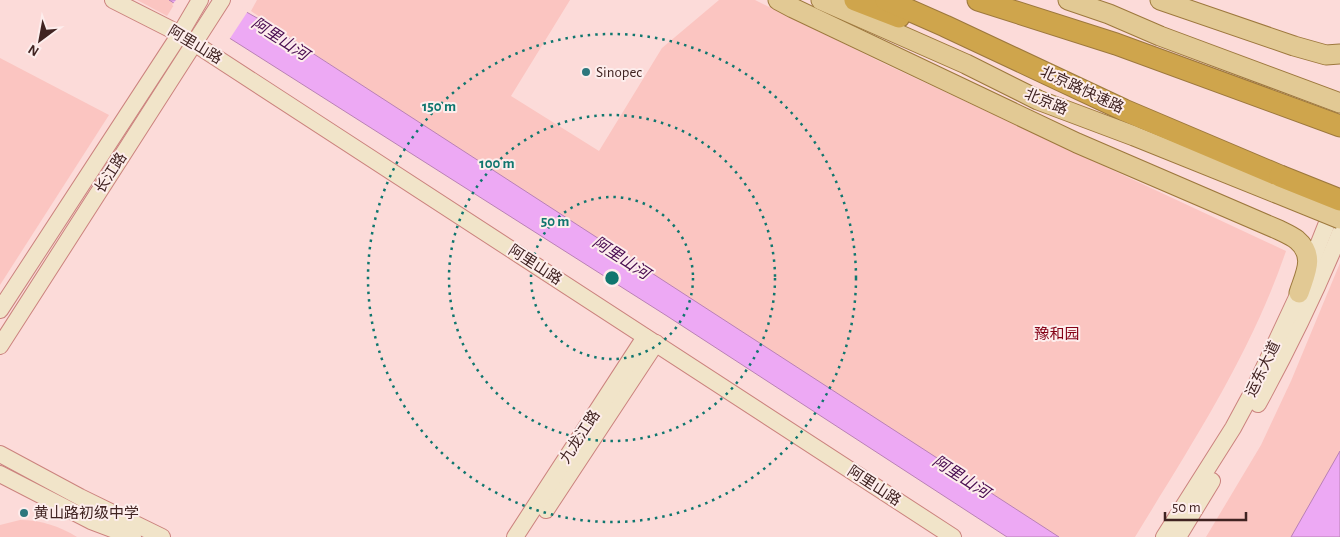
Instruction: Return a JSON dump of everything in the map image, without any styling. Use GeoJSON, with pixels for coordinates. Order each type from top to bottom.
{"type":"FeatureCollection","features":[{"type":"Feature","properties":{"kind":"highway"},"geometry":{"type":"LineString","coordinates":[[855,0],[924,27],[1051,83],[1124,110]]}},
{"type":"Feature","properties":{"kind":"highway","name":"北京路快速路"},"geometry":{"type":"LineString","coordinates":[[886,0],[1124,110],[1278,184],[1340,200]]}},
{"type":"Feature","properties":{"kind":"highway"},"geometry":{"type":"LineString","coordinates":[[978,0],[1116,44],[1340,126]]}},
{"type":"Feature","properties":{"kind":"highway"},"geometry":{"type":"LineString","coordinates":[[1014,0],[1086,25],[1159,60]]}},
{"type":"Feature","properties":{"kind":"main road"},"geometry":{"type":"LineString","coordinates":[[778,0],[1076,143],[1279,230],[1297,240],[1306,252],[1309,262],[1299,293]]}},
{"type":"Feature","properties":{"kind":"main road","name":"北京路"},"geometry":{"type":"LineString","coordinates":[[821,0],[966,64],[1038,100],[1134,136],[1278,184],[1340,219]]}},
{"type":"Feature","properties":{"kind":"main road"},"geometry":{"type":"LineString","coordinates":[[1068,0],[1340,103]]}},
{"type":"Feature","properties":{"kind":"main road"},"geometry":{"type":"LineString","coordinates":[[1160,0],[1326,56],[1340,54]]}},
{"type":"Feature","properties":{"kind":"street","name":"阿里山路"},"geometry":{"type":"LineString","coordinates":[[113,0],[195,43],[953,537]]}},
{"type":"Feature","properties":{"kind":"street","name":"长江路"},"geometry":{"type":"LineString","coordinates":[[0,310],[180,34],[200,0]]}},
{"type":"Feature","properties":{"kind":"street","name":"长江路"},"geometry":{"type":"LineString","coordinates":[[0,346],[222,0]]}},
{"type":"Feature","properties":{"kind":"street","name":"运东大道"},"geometry":{"type":"LineString","coordinates":[[1164,537],[1233,428],[1268,360],[1299,293],[1340,189]]}},
{"type":"Feature","properties":{"kind":"street","name":"运东大道"},"geometry":{"type":"LineString","coordinates":[[1178,537],[1243,431],[1284,357],[1340,234]]}},
{"type":"Feature","properties":{"kind":"street","name":"九龙江路"},"geometry":{"type":"LineString","coordinates":[[515,537],[651,340]]}},
{"type":"Feature","properties":{"kind":"street","name":"九龙江路"},"geometry":{"type":"LineString","coordinates":[[528,537],[651,340]]}},
{"type":"Feature","properties":{"kind":"street"},"geometry":{"type":"LineString","coordinates":[[0,454],[80,497],[162,537]]}},
{"type":"Feature","properties":{"kind":"street"},"geometry":{"type":"LineString","coordinates":[[0,474],[91,520],[133,537]]}},
{"type":"Feature","properties":{"kind":"green space"},"geometry":{"type":"Polygon","coordinates":[[[137,0],[177,0],[167,16],[137,0]]]}},
{"type":"Feature","properties":{"kind":"green space","name":"豫和园"},"geometry":{"type":"Polygon","coordinates":[[[257,0],[570,0],[511,96],[599,151],[662,48],[719,0],[755,0],[885,64],[1286,251],[1256,326],[1238,362],[1198,433],[1135,537],[1058,537],[442,140],[251,11],[257,0]]]}},
{"type":"Feature","properties":{"kind":"green space"},"geometry":{"type":"Polygon","coordinates":[[[0,58],[109,115],[0,285],[0,58]]]}},
{"type":"Feature","properties":{"kind":"green space"},"geometry":{"type":"Polygon","coordinates":[[[1340,263],[1340,537],[1206,537],[1261,445],[1291,381],[1340,263]]]}},
{"type":"Feature","properties":{"kind":"green space"},"geometry":{"type":"Polygon","coordinates":[[[20,520],[50,524],[77,537],[0,537],[0,525],[20,520]]]}},
{"type":"Feature","properties":{"kind":"water","name":"阿里山河"},"geometry":{"type":"Polygon","coordinates":[[[169,0],[225,0],[266,23],[1059,537],[1007,537],[667,316],[169,0]]]}},
{"type":"Feature","properties":{"kind":"water"},"geometry":{"type":"Polygon","coordinates":[[[1340,451],[1340,537],[1291,537],[1340,451]]]}},
{"type":"Feature","properties":{"kind":"pier"},"geometry":{"type":"Polygon","coordinates":[[[176,0],[230,0],[248,11],[229,40],[172,5],[176,0]]]}},
{"type":"Feature","properties":{"kind":"place","name":"Sinopec"},"geometry":{"type":"Point","coordinates":[586,72]}},
{"type":"Feature","properties":{"kind":"place","name":"黄山路初级中学"},"geometry":{"type":"Point","coordinates":[24,513]}}]}
